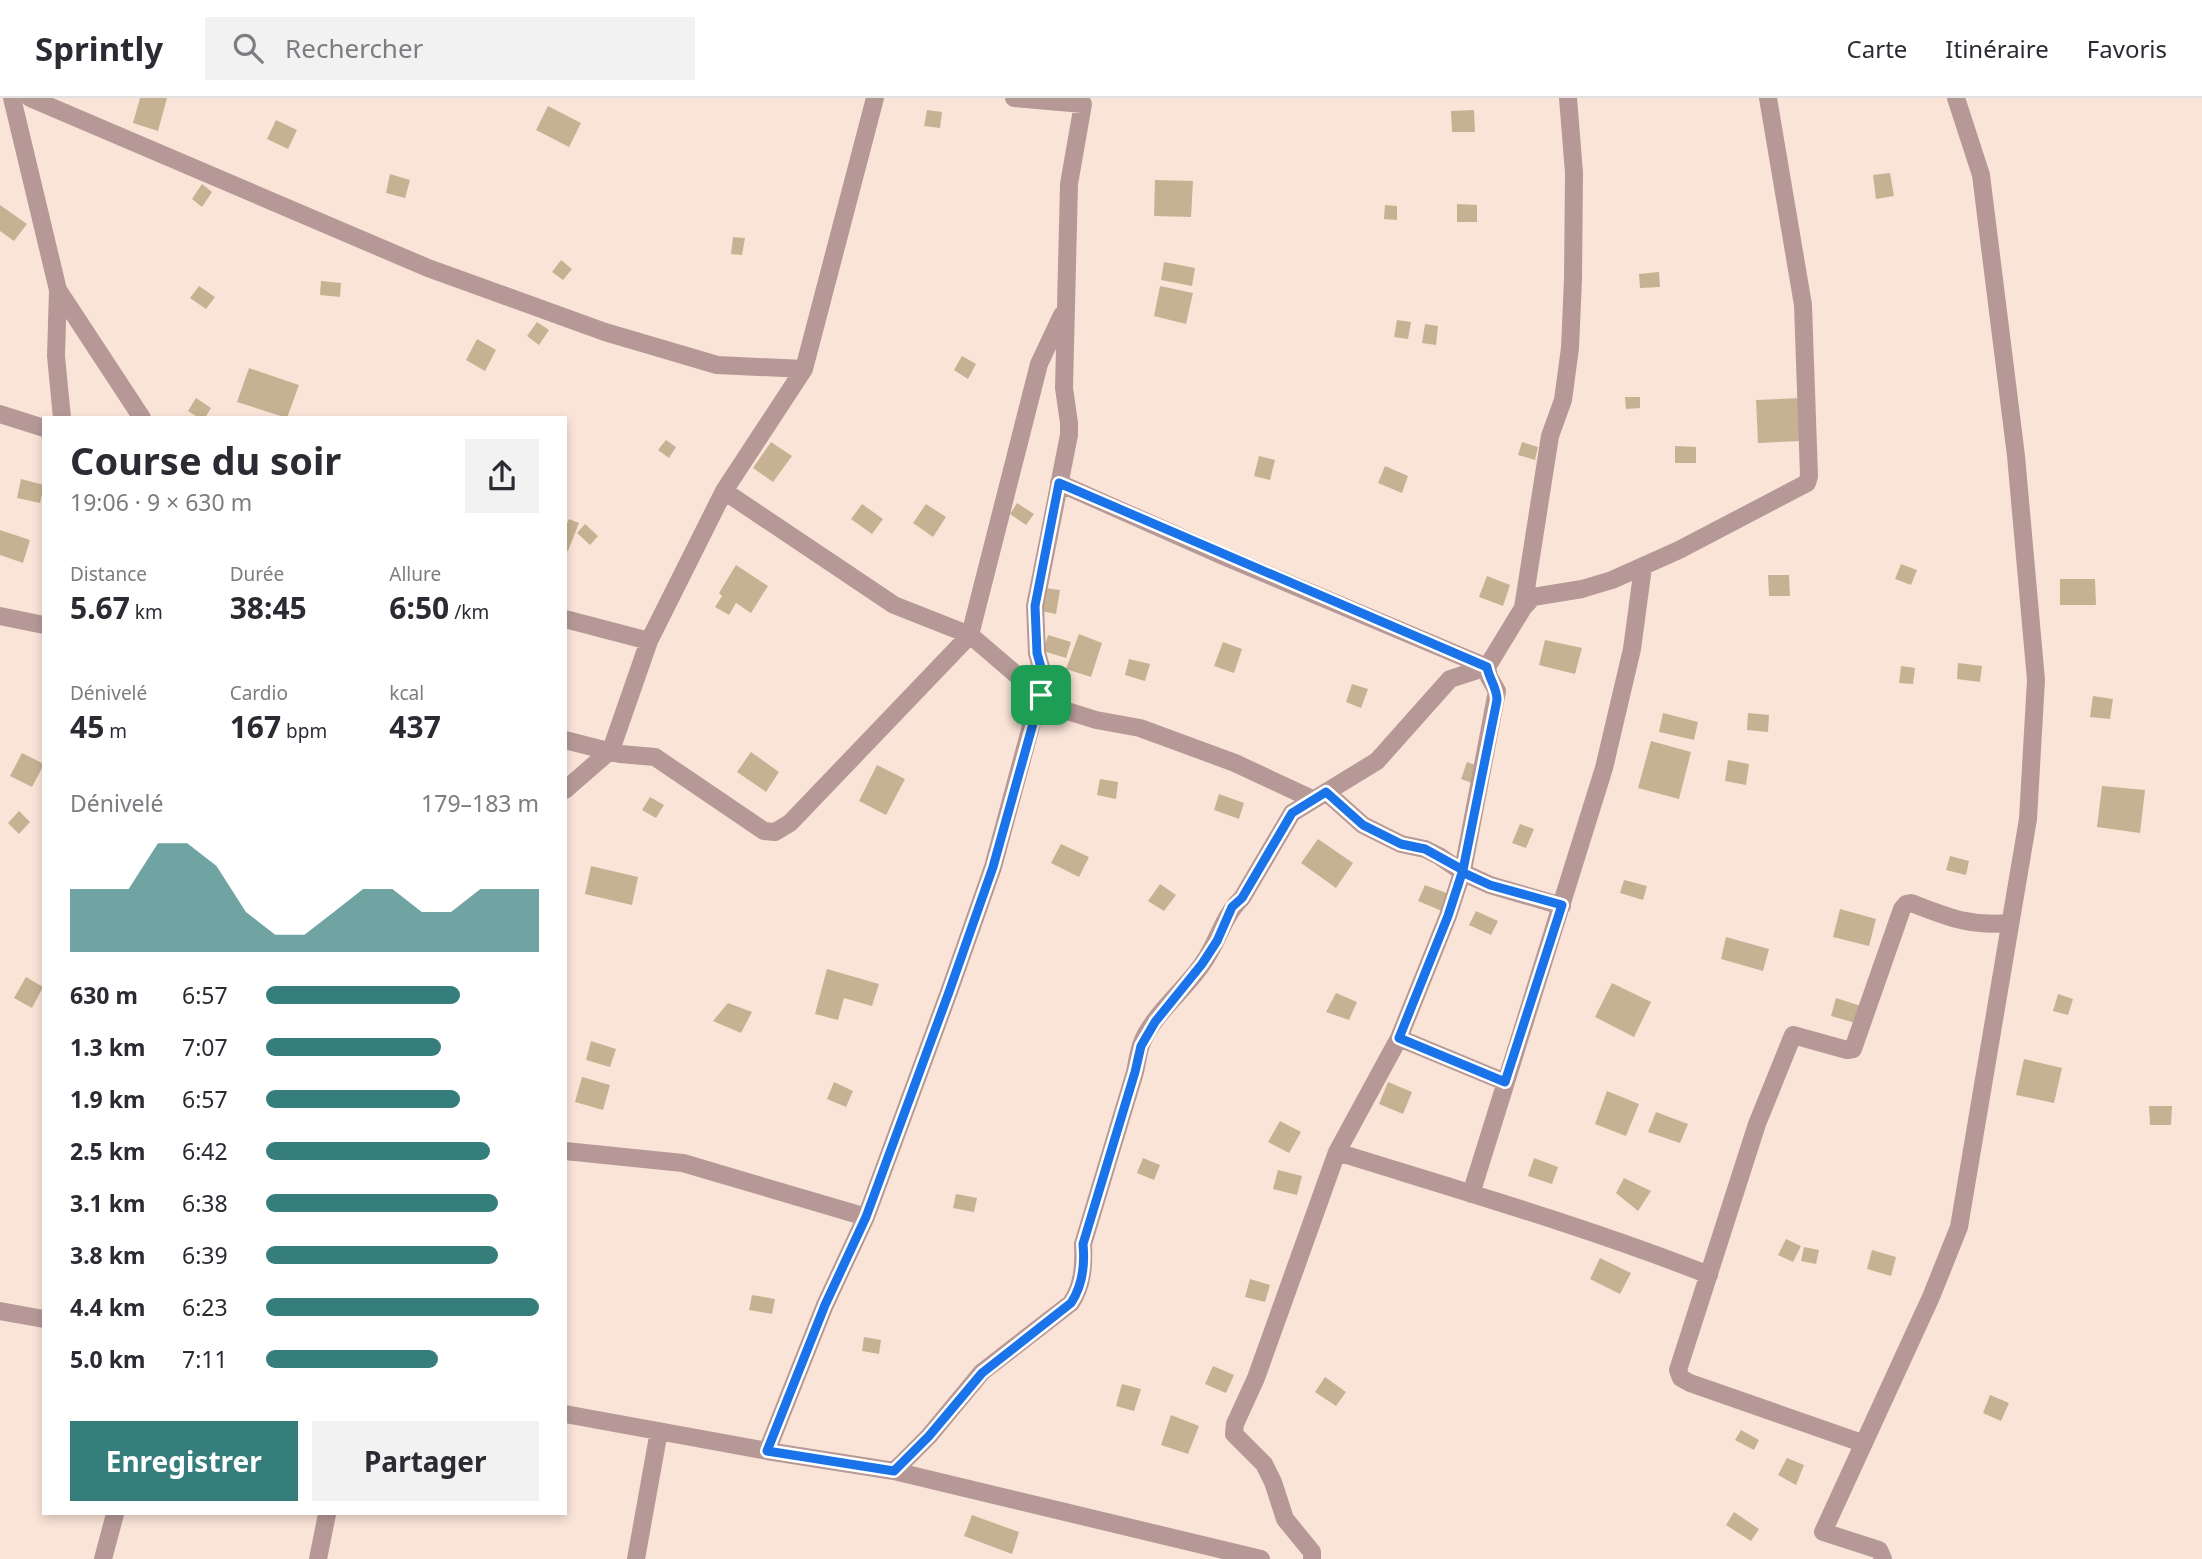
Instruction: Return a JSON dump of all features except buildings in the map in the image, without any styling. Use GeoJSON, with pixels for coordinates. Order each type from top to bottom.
{"type":"FeatureCollection","features":[{"type":"Feature","properties":{"kind":"street"},"geometry":{"type":"LineString","coordinates":[[12,98],[58,290],[56,356],[62,416]]}},
{"type":"Feature","properties":{"kind":"street"},"geometry":{"type":"LineString","coordinates":[[30,98],[428,268],[605,332],[717,365],[804,369]]}},
{"type":"Feature","properties":{"kind":"street"},"geometry":{"type":"LineString","coordinates":[[567,788],[611,750],[649,641],[724,491],[804,369],[876,98]]}},
{"type":"Feature","properties":{"kind":"street"},"geometry":{"type":"LineString","coordinates":[[767,1451],[825,1305],[866,1217],[993,867],[1041,695],[1044,678],[1037,653],[1035,606],[1069,435],[1063,388],[1069,184],[1083,104],[1014,98]]}},
{"type":"Feature","properties":{"kind":"street"},"geometry":{"type":"LineString","coordinates":[[1523,608],[1550,436],[1563,400],[1570,348],[1574,173],[1568,98]]}},
{"type":"Feature","properties":{"kind":"street"},"geometry":{"type":"LineString","coordinates":[[894,1471],[929,1436],[982,1373],[1071,1303],[1078,1292],[1084,1259],[1083,1244],[1145,1037],[1202,964],[1217,941],[1232,907],[1242,898],[1292,813],[1377,761],[1450,679],[1487,667],[1523,608],[1533,597],[1582,589],[1612,580],[1643,567],[1807,483],[1808,390],[1803,305],[1768,98]]}},
{"type":"Feature","properties":{"kind":"street"},"geometry":{"type":"LineString","coordinates":[[1883,1559],[1880,1550],[1823,1532],[1931,1297],[1959,1227],[2028,819],[2036,680],[2016,456],[1981,175],[1956,98]]}},
{"type":"Feature","properties":{"kind":"street"},"geometry":{"type":"LineString","coordinates":[[58,290],[141,416]]}},
{"type":"Feature","properties":{"kind":"street"},"geometry":{"type":"LineString","coordinates":[[567,740],[620,754],[655,757],[764,831],[775,832],[790,823],[970,635],[1039,364],[1065,307]]}},
{"type":"Feature","properties":{"kind":"street"},"geometry":{"type":"LineString","coordinates":[[0,414],[42,427]]}},
{"type":"Feature","properties":{"kind":"street"},"geometry":{"type":"LineString","coordinates":[[1059,483],[1487,667]]}},
{"type":"Feature","properties":{"kind":"street"},"geometry":{"type":"LineString","coordinates":[[724,491],[894,605],[970,635],[1041,695],[1064,710],[1097,720],[1140,728],[1319,795],[1363,825],[1401,844],[1425,849],[1490,885],[1562,905]]}},
{"type":"Feature","properties":{"kind":"street"},"geometry":{"type":"LineString","coordinates":[[1471,1194],[1562,905],[1612,732],[1632,649],[1643,567]]}},
{"type":"Feature","properties":{"kind":"street"},"geometry":{"type":"LineString","coordinates":[[0,616],[42,625]]}},
{"type":"Feature","properties":{"kind":"street"},"geometry":{"type":"LineString","coordinates":[[567,620],[649,641]]}},
{"type":"Feature","properties":{"kind":"street"},"geometry":{"type":"LineString","coordinates":[[1312,1559],[1312,1552],[1285,1519],[1264,1464],[1234,1434],[1235,1424],[1256,1378],[1337,1152],[1399,1038],[1448,916],[1463,870],[1497,700],[1497,691],[1487,667]]}},
{"type":"Feature","properties":{"kind":"street"},"geometry":{"type":"LineString","coordinates":[[1862,1443],[1681,1378],[1678,1370],[1757,1125],[1793,1035],[1847,1050],[1853,1049],[1906,904],[1912,903],[1960,921],[1984,926],[2010,923]]}},
{"type":"Feature","properties":{"kind":"street"},"geometry":{"type":"LineString","coordinates":[[1399,1038],[1505,1082]]}},
{"type":"Feature","properties":{"kind":"street"},"geometry":{"type":"LineString","coordinates":[[567,1151],[683,1163],[866,1217]]}},
{"type":"Feature","properties":{"kind":"street"},"geometry":{"type":"LineString","coordinates":[[1337,1152],[1638,1247],[1709,1275]]}},
{"type":"Feature","properties":{"kind":"street"},"geometry":{"type":"LineString","coordinates":[[0,1311],[42,1319]]}},
{"type":"Feature","properties":{"kind":"street"},"geometry":{"type":"LineString","coordinates":[[567,1414],[894,1471],[1261,1559]]}},
{"type":"Feature","properties":{"kind":"street"},"geometry":{"type":"LineString","coordinates":[[636,1559],[659,1431]]}},
{"type":"Feature","properties":{"kind":"street"},"geometry":{"type":"LineString","coordinates":[[103,1559],[115,1515]]}},
{"type":"Feature","properties":{"kind":"street"},"geometry":{"type":"LineString","coordinates":[[318,1559],[327,1515]]}},
{"type":"Feature","properties":{"kind":"route"},"geometry":{"type":"LineString","coordinates":[[1041,695],[993,867],[949,992],[866,1217],[825,1305],[767,1451],[894,1471],[929,1436],[982,1373],[1071,1303],[1078,1292],[1082,1277],[1083,1244],[1145,1037],[1202,964],[1217,941],[1232,907],[1242,898],[1292,813],[1312,799],[1326,792],[1363,825],[1401,844],[1425,849],[1463,870],[1464,873],[1490,885],[1539,901],[1562,905],[1505,1082],[1399,1038],[1448,916],[1463,870],[1497,700],[1497,691],[1487,667],[1221,555],[1059,483],[1035,606],[1037,653],[1044,678],[1041,695]]}}]}
